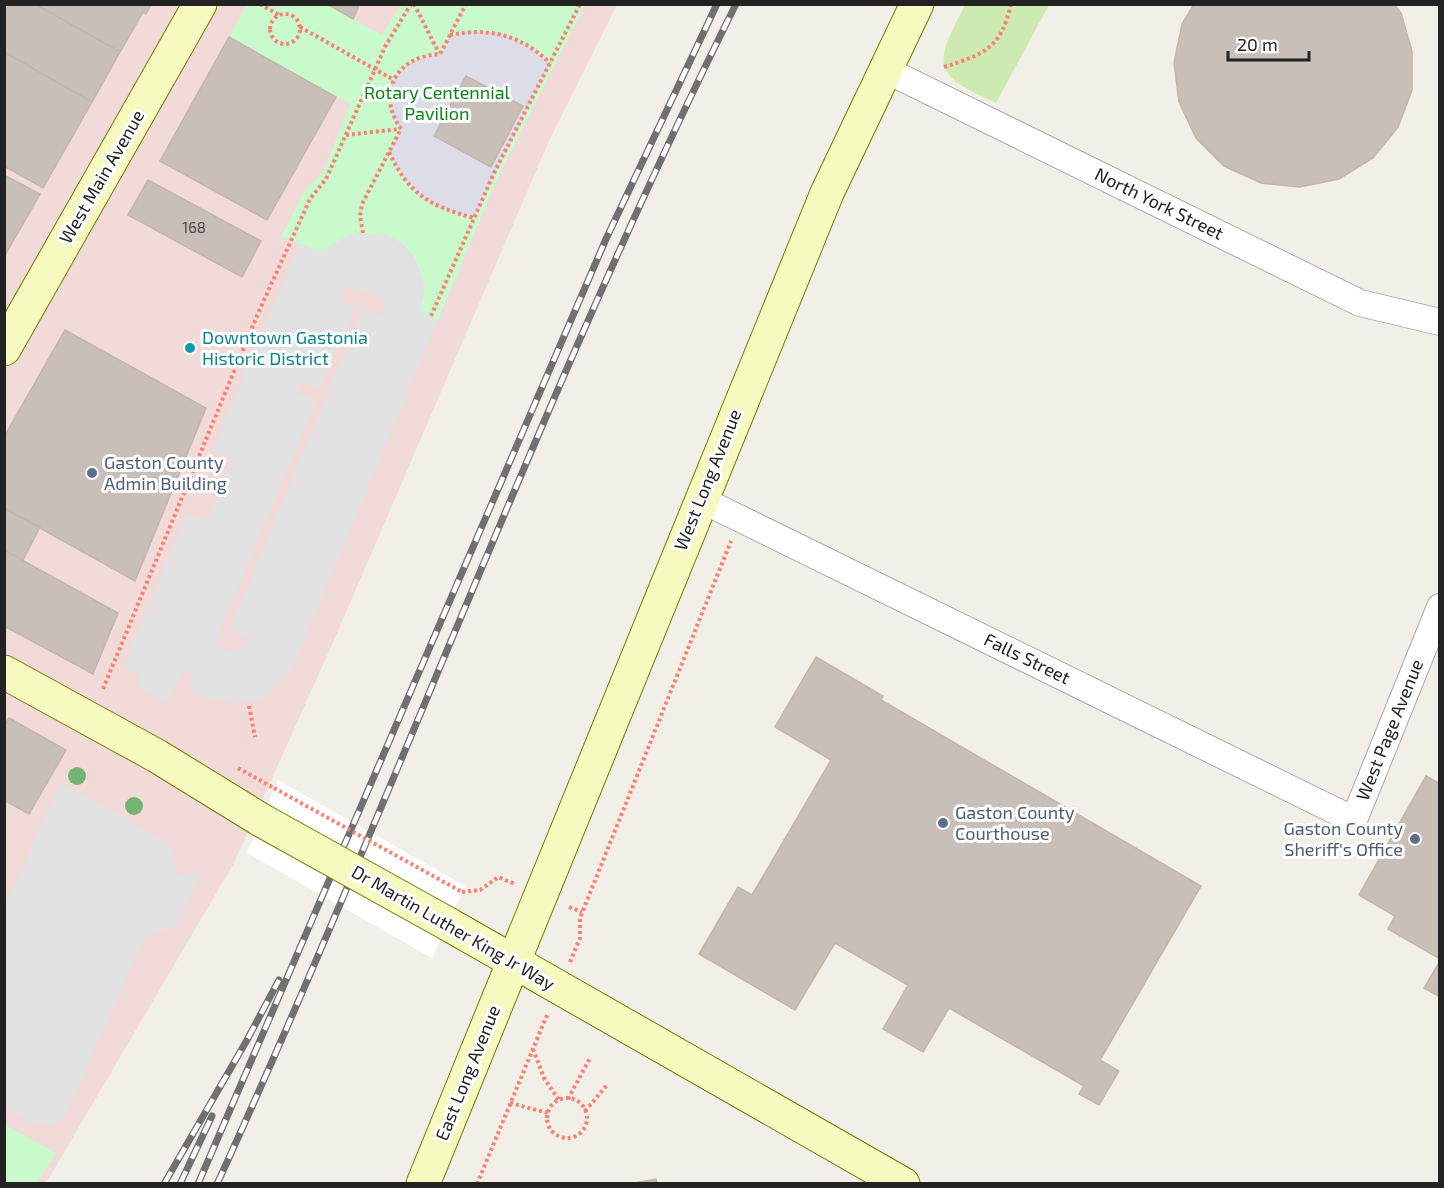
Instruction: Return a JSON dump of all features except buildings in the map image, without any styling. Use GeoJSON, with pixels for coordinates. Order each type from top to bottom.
{"type":"FeatureCollection","features":[{"type":"Feature","properties":{"kind":"main road","name":"West Main Avenue"},"geometry":{"type":"LineString","coordinates":[[4,349],[200,4]]}},
{"type":"Feature","properties":{"kind":"main road","name":"West Long Avenue"},"geometry":{"type":"LineString","coordinates":[[514,962],[700,499],[827,193],[884,69],[917,4]]}},
{"type":"Feature","properties":{"kind":"main road","name":"Dr Martin Luther King Jr Way"},"geometry":{"type":"LineString","coordinates":[[4,672],[157,756],[261,820],[903,1184]]}},
{"type":"Feature","properties":{"kind":"main road","name":"East Long Avenue"},"geometry":{"type":"LineString","coordinates":[[423,1184],[514,962]]}},
{"type":"Feature","properties":{"kind":"street","name":"North York Street"},"geometry":{"type":"LineString","coordinates":[[884,69],[1360,303],[1440,322]]}},
{"type":"Feature","properties":{"kind":"street","name":"Falls Street"},"geometry":{"type":"LineString","coordinates":[[700,499],[1354,820]]}},
{"type":"Feature","properties":{"kind":"street","name":"West Page Avenue"},"geometry":{"type":"LineString","coordinates":[[1354,820],[1440,607]]}},
{"type":"Feature","properties":{"kind":"path"},"geometry":{"type":"LineString","coordinates":[[260,4],[279,15],[292,15],[300,27],[394,80]]}},
{"type":"Feature","properties":{"kind":"path"},"geometry":{"type":"LineString","coordinates":[[103,689],[260,311],[310,199],[323,184],[392,32],[413,4],[440,54]]}},
{"type":"Feature","properties":{"kind":"path"},"geometry":{"type":"LineString","coordinates":[[401,129],[391,110],[390,92],[394,80],[409,62],[440,54],[466,4]]}},
{"type":"Feature","properties":{"kind":"path"},"geometry":{"type":"LineString","coordinates":[[431,316],[474,218],[580,4]]}},
{"type":"Feature","properties":{"kind":"path"},"geometry":{"type":"LineString","coordinates":[[944,67],[980,56],[989,49],[1003,31],[1011,4]]}},
{"type":"Feature","properties":{"kind":"path"},"geometry":{"type":"LineString","coordinates":[[279,15],[273,19],[269,29],[275,42],[285,45],[294,41],[300,27]]}},
{"type":"Feature","properties":{"kind":"path"},"geometry":{"type":"LineString","coordinates":[[450,35],[476,31],[497,32],[528,45],[550,63]]}},
{"type":"Feature","properties":{"kind":"path"},"geometry":{"type":"LineString","coordinates":[[346,135],[401,129]]}},
{"type":"Feature","properties":{"kind":"path"},"geometry":{"type":"LineString","coordinates":[[363,233],[360,210],[401,129]]}},
{"type":"Feature","properties":{"kind":"path"},"geometry":{"type":"LineString","coordinates":[[389,151],[401,175],[421,197],[440,208],[474,218]]}},
{"type":"Feature","properties":{"kind":"path"},"geometry":{"type":"LineString","coordinates":[[580,938],[580,918],[740,518]]}},
{"type":"Feature","properties":{"kind":"path"},"geometry":{"type":"LineString","coordinates":[[249,706],[255,737]]}},
{"type":"Feature","properties":{"kind":"path"},"geometry":{"type":"LineString","coordinates":[[274,788],[462,892],[480,890],[498,877]]}},
{"type":"Feature","properties":{"kind":"path"},"geometry":{"type":"LineString","coordinates":[[477,1184],[533,1048],[544,1078],[559,1100]]}},
{"type":"Feature","properties":{"kind":"path"},"geometry":{"type":"LineString","coordinates":[[568,1099],[590,1058]]}},
{"type":"Feature","properties":{"kind":"path"},"geometry":{"type":"LineString","coordinates":[[585,1112],[608,1084]]}},
{"type":"Feature","properties":{"kind":"path"},"geometry":{"type":"LineString","coordinates":[[568,1099],[577,1101],[585,1112],[586,1118],[582,1130],[572,1137],[565,1138],[549,1128],[548,1113],[559,1100],[568,1099]]}},
{"type":"Feature","properties":{"kind":"path"},"geometry":{"type":"LineString","coordinates":[[510,1103],[548,1113]]}},
{"type":"Feature","properties":{"kind":"shaded area"},"geometry":{"type":"Polygon","coordinates":[[[5,5],[617,5],[549,141],[335,638],[234,863],[46,1183],[5,1184],[5,5]]]}},
{"type":"Feature","properties":{"kind":"shaded area"},"geometry":{"type":"Polygon","coordinates":[[[469,31],[497,32],[514,38],[540,53],[550,63],[474,218],[440,208],[421,197],[401,175],[389,151],[401,129],[394,120],[390,101],[391,85],[396,75],[409,62],[440,54],[450,35],[469,31]],[[466,76],[434,136],[492,166],[523,106],[466,76]]]}},
{"type":"Feature","properties":{"kind":"shaded area"},"geometry":{"type":"Polygon","coordinates":[[[359,233],[382,234],[395,239],[412,254],[424,287],[420,311],[438,320],[295,661],[287,675],[264,698],[233,703],[189,694],[194,676],[191,672],[184,672],[164,703],[138,688],[139,675],[124,666],[187,513],[208,520],[233,459],[212,451],[299,245],[321,252],[345,237],[359,233]],[[342,285],[344,301],[355,305],[320,389],[305,383],[299,384],[298,394],[316,401],[237,590],[220,624],[217,645],[228,653],[236,651],[248,639],[230,630],[363,308],[380,316],[386,307],[381,297],[342,285]]]}},
{"type":"Feature","properties":{"kind":"shaded area"},"geometry":{"type":"Polygon","coordinates":[[[60,783],[163,839],[174,854],[177,875],[181,877],[198,869],[201,872],[178,925],[144,938],[65,1116],[55,1125],[44,1125],[30,1122],[5,1108],[4,910],[60,783]]]}},
{"type":"Feature","properties":{"kind":"green space","name":"Rotary Centennial Pavilion"},"geometry":{"type":"Polygon","coordinates":[[[247,5],[327,5],[382,35],[401,5],[585,5],[496,181],[438,320],[419,311],[424,291],[423,280],[410,252],[400,242],[388,236],[361,235],[347,238],[321,252],[281,237],[303,193],[324,171],[350,104],[229,37],[247,5]]]}},
{"type":"Feature","properties":{"kind":"green space"},"geometry":{"type":"Polygon","coordinates":[[[965,5],[1049,5],[996,103],[959,84],[949,75],[944,66],[947,42],[965,5]]]}},
{"type":"Feature","properties":{"kind":"green space"},"geometry":{"type":"Polygon","coordinates":[[[5,1125],[56,1153],[37,1183],[5,1183],[5,1125]]]}},
{"type":"Feature","properties":{"kind":"pier"},"geometry":{"type":"Polygon","coordinates":[[[278,780],[465,886],[432,958],[247,853],[278,780]]]}},
{"type":"Feature","properties":{"kind":"railway"},"geometry":{"type":"LineString","coordinates":[[198,1184],[606,239],[717,4]]}},
{"type":"Feature","properties":{"kind":"railway"},"geometry":{"type":"LineString","coordinates":[[217,1184],[347,889],[599,296],[736,4]]}},
{"type":"Feature","properties":{"kind":"railway"},"geometry":{"type":"LineString","coordinates":[[164,1184],[279,980]]}},
{"type":"Feature","properties":{"kind":"railway"},"geometry":{"type":"LineString","coordinates":[[180,1184],[212,1116]]}},
{"type":"Feature","properties":{"kind":"place","name":"Downtown Gastonia Historic District"},"geometry":{"type":"Point","coordinates":[190,348]}},
{"type":"Feature","properties":{"kind":"place","name":"Gaston County Admin Building"},"geometry":{"type":"Point","coordinates":[92,473]}},
{"type":"Feature","properties":{"kind":"place","name":"Gaston County Courthouse"},"geometry":{"type":"Point","coordinates":[943,823]}},
{"type":"Feature","properties":{"kind":"place","name":"Gaston County Sheriff's Office"},"geometry":{"type":"Point","coordinates":[1415,839]}}]}
